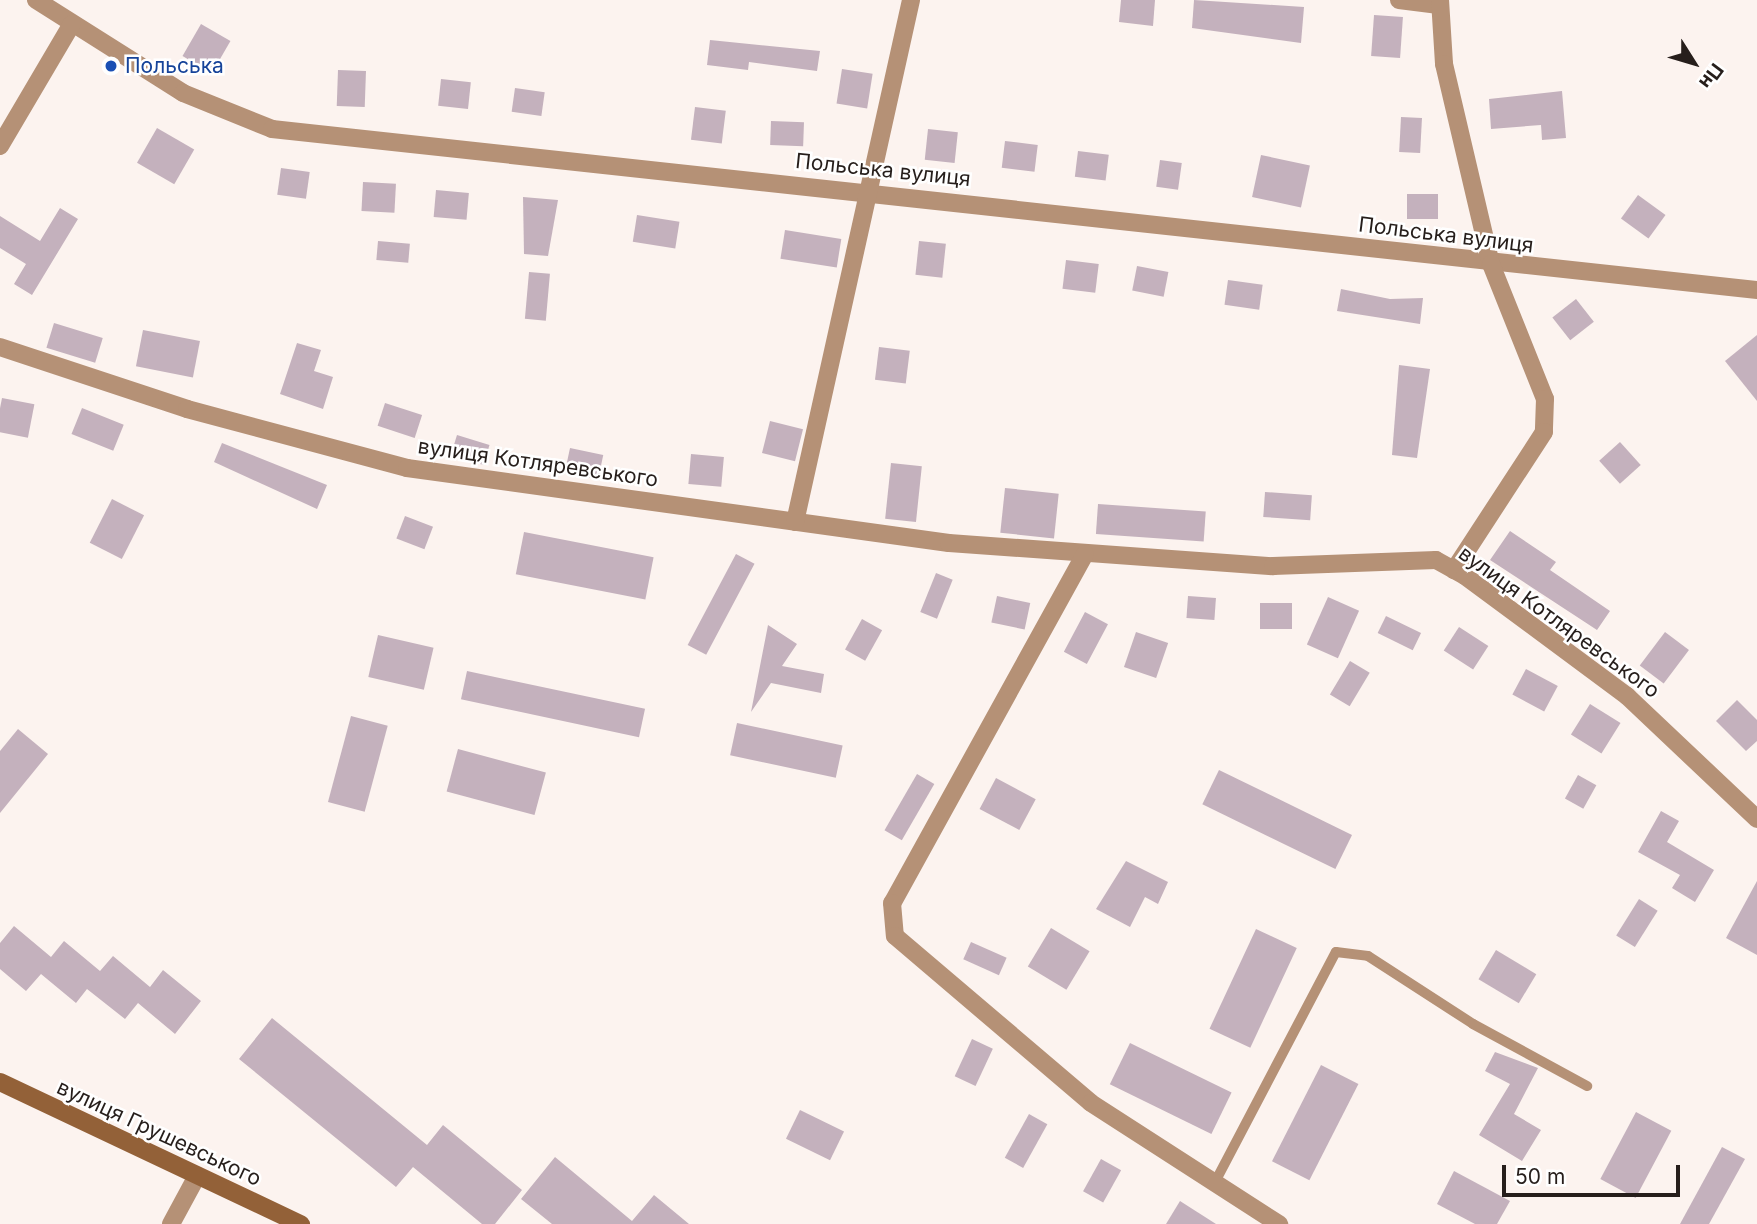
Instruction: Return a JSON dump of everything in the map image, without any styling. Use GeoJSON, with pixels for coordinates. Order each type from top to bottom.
{"type":"FeatureCollection","features":[{"type":"Feature","properties":{"kind":"main road","name":"вулиця Грушевського"},"geometry":{"type":"LineString","coordinates":[[0,1082],[300,1224]]}},
{"type":"Feature","properties":{"kind":"street","name":"Польська вулиця"},"geometry":{"type":"LineString","coordinates":[[36,0],[183,93],[272,129],[873,190],[1491,264],[1757,290]]}},
{"type":"Feature","properties":{"kind":"street"},"geometry":{"type":"LineString","coordinates":[[795,522],[873,190],[911,0]]}},
{"type":"Feature","properties":{"kind":"street"},"geometry":{"type":"LineString","coordinates":[[1399,0],[1439,2],[1460,140],[1491,264],[1545,399],[1544,432],[1454,570]]}},
{"type":"Feature","properties":{"kind":"street"},"geometry":{"type":"LineString","coordinates":[[0,146],[72,24]]}},
{"type":"Feature","properties":{"kind":"street","name":"вулиця Котляревського"},"geometry":{"type":"LineString","coordinates":[[0,347],[187,409],[407,468],[795,522],[1085,554],[1273,566],[1436,560],[1454,570],[1628,696],[1757,819]]}},
{"type":"Feature","properties":{"kind":"street"},"geometry":{"type":"LineString","coordinates":[[1085,554],[892,903],[895,936],[1091,1103],[1279,1224]]}},
{"type":"Feature","properties":{"kind":"street"},"geometry":{"type":"LineString","coordinates":[[171,1224],[197,1175]]}},
{"type":"Feature","properties":{"kind":"lane"},"geometry":{"type":"LineString","coordinates":[[1214,1184],[1336,953],[1368,956],[1473,1024],[1587,1086]]}},
{"type":"Feature","properties":{"kind":"building"},"geometry":{"type":"Polygon","coordinates":[[[1121,0],[1155,0],[1153,26],[1119,22],[1121,0]]]}},
{"type":"Feature","properties":{"kind":"building"},"geometry":{"type":"Polygon","coordinates":[[[1194,0],[1304,7],[1301,43],[1192,28],[1194,0]]]}},
{"type":"Feature","properties":{"kind":"building"},"geometry":{"type":"Polygon","coordinates":[[[1374,15],[1403,17],[1400,58],[1371,56],[1374,15]]]}},
{"type":"Feature","properties":{"kind":"building"},"geometry":{"type":"Polygon","coordinates":[[[201,24],[230,41],[212,73],[182,56],[201,24]]]}},
{"type":"Feature","properties":{"kind":"building"},"geometry":{"type":"Polygon","coordinates":[[[710,40],[820,51],[817,71],[749,62],[748,70],[707,65],[710,40]]]}},
{"type":"Feature","properties":{"kind":"building"},"geometry":{"type":"Polygon","coordinates":[[[842,69],[873,74],[867,108],[837,104],[842,69]]]}},
{"type":"Feature","properties":{"kind":"building"},"geometry":{"type":"Polygon","coordinates":[[[338,70],[366,71],[365,107],[337,106],[338,70]]]}},
{"type":"Feature","properties":{"kind":"building"},"geometry":{"type":"Polygon","coordinates":[[[441,79],[471,82],[468,109],[438,106],[441,79]]]}},
{"type":"Feature","properties":{"kind":"building"},"geometry":{"type":"Polygon","coordinates":[[[515,88],[545,92],[541,116],[512,112],[515,88]]]}},
{"type":"Feature","properties":{"kind":"building"},"geometry":{"type":"Polygon","coordinates":[[[1562,91],[1566,138],[1542,140],[1541,125],[1491,129],[1489,99],[1562,91]]]}},
{"type":"Feature","properties":{"kind":"building"},"geometry":{"type":"Polygon","coordinates":[[[695,107],[726,111],[722,144],[691,140],[695,107]]]}},
{"type":"Feature","properties":{"kind":"building"},"geometry":{"type":"Polygon","coordinates":[[[1401,117],[1422,118],[1420,153],[1399,152],[1401,117]]]}},
{"type":"Feature","properties":{"kind":"building"},"geometry":{"type":"Polygon","coordinates":[[[771,121],[804,122],[803,146],[770,145],[771,121]]]}},
{"type":"Feature","properties":{"kind":"building"},"geometry":{"type":"Polygon","coordinates":[[[157,128],[194,150],[174,184],[137,163],[157,128]]]}},
{"type":"Feature","properties":{"kind":"building"},"geometry":{"type":"Polygon","coordinates":[[[928,129],[958,132],[955,163],[925,160],[928,129]]]}},
{"type":"Feature","properties":{"kind":"building"},"geometry":{"type":"Polygon","coordinates":[[[1005,141],[1038,145],[1034,172],[1002,168],[1005,141]]]}},
{"type":"Feature","properties":{"kind":"building"},"geometry":{"type":"Polygon","coordinates":[[[1078,151],[1109,155],[1106,181],[1075,177],[1078,151]]]}},
{"type":"Feature","properties":{"kind":"building"},"geometry":{"type":"Polygon","coordinates":[[[1261,155],[1310,165],[1301,207],[1252,197],[1261,155]]]}},
{"type":"Feature","properties":{"kind":"building"},"geometry":{"type":"Polygon","coordinates":[[[1160,160],[1182,163],[1178,190],[1156,187],[1160,160]]]}},
{"type":"Feature","properties":{"kind":"building"},"geometry":{"type":"Polygon","coordinates":[[[281,168],[310,172],[306,199],[277,195],[281,168]]]}},
{"type":"Feature","properties":{"kind":"building"},"geometry":{"type":"Polygon","coordinates":[[[363,182],[396,184],[394,213],[361,211],[363,182]]]}},
{"type":"Feature","properties":{"kind":"building"},"geometry":{"type":"Polygon","coordinates":[[[436,190],[469,193],[467,220],[434,217],[436,190]]]}},
{"type":"Feature","properties":{"kind":"building"},"geometry":{"type":"Polygon","coordinates":[[[1407,194],[1438,194],[1438,219],[1407,219],[1407,194]]]}},
{"type":"Feature","properties":{"kind":"building"},"geometry":{"type":"Polygon","coordinates":[[[1638,195],[1666,215],[1648,238],[1621,218],[1638,195]]]}},
{"type":"Feature","properties":{"kind":"building"},"geometry":{"type":"Polygon","coordinates":[[[523,197],[558,200],[548,256],[524,254],[523,197]]]}},
{"type":"Feature","properties":{"kind":"building"},"geometry":{"type":"Polygon","coordinates":[[[60,208],[78,219],[32,295],[14,284],[26,264],[0,248],[0,216],[40,241],[60,208]]]}},
{"type":"Feature","properties":{"kind":"building"},"geometry":{"type":"Polygon","coordinates":[[[637,215],[679,222],[675,248],[633,242],[637,215]]]}},
{"type":"Feature","properties":{"kind":"building"},"geometry":{"type":"Polygon","coordinates":[[[785,230],[841,239],[837,268],[780,259],[785,230]]]}},
{"type":"Feature","properties":{"kind":"building"},"geometry":{"type":"Polygon","coordinates":[[[378,241],[410,244],[408,263],[376,260],[378,241]]]}},
{"type":"Feature","properties":{"kind":"building"},"geometry":{"type":"Polygon","coordinates":[[[919,241],[946,244],[942,278],[915,275],[919,241]]]}},
{"type":"Feature","properties":{"kind":"building"},"geometry":{"type":"Polygon","coordinates":[[[1066,260],[1099,264],[1095,293],[1062,289],[1066,260]]]}},
{"type":"Feature","properties":{"kind":"building"},"geometry":{"type":"Polygon","coordinates":[[[1137,266],[1168,272],[1164,297],[1132,291],[1137,266]]]}},
{"type":"Feature","properties":{"kind":"building"},"geometry":{"type":"Polygon","coordinates":[[[529,272],[550,274],[546,321],[525,319],[529,272]]]}},
{"type":"Feature","properties":{"kind":"building"},"geometry":{"type":"Polygon","coordinates":[[[1228,280],[1263,285],[1259,310],[1225,305],[1228,280]]]}},
{"type":"Feature","properties":{"kind":"building"},"geometry":{"type":"Polygon","coordinates":[[[1341,289],[1390,299],[1423,298],[1420,324],[1337,311],[1341,289]]]}},
{"type":"Feature","properties":{"kind":"building"},"geometry":{"type":"Polygon","coordinates":[[[1576,299],[1594,322],[1570,340],[1552,317],[1576,299]]]}},
{"type":"Feature","properties":{"kind":"building"},"geometry":{"type":"Polygon","coordinates":[[[54,323],[103,338],[95,363],[46,348],[54,323]]]}},
{"type":"Feature","properties":{"kind":"building"},"geometry":{"type":"Polygon","coordinates":[[[143,330],[200,341],[193,377],[136,366],[143,330]]]}},
{"type":"Feature","properties":{"kind":"building"},"geometry":{"type":"Polygon","coordinates":[[[1757,335],[1757,401],[1725,361],[1757,335]]]}},
{"type":"Feature","properties":{"kind":"building"},"geometry":{"type":"Polygon","coordinates":[[[297,343],[321,350],[314,371],[333,377],[323,409],[280,394],[297,343]]]}},
{"type":"Feature","properties":{"kind":"building"},"geometry":{"type":"Polygon","coordinates":[[[879,347],[910,351],[906,384],[875,380],[879,347]]]}},
{"type":"Feature","properties":{"kind":"building"},"geometry":{"type":"Polygon","coordinates":[[[1399,365],[1430,369],[1417,458],[1392,455],[1399,365]]]}},
{"type":"Feature","properties":{"kind":"building"},"geometry":{"type":"Polygon","coordinates":[[[2,398],[34,404],[28,438],[0,432],[2,398]]]}},
{"type":"Feature","properties":{"kind":"building"},"geometry":{"type":"Polygon","coordinates":[[[385,403],[422,415],[415,438],[378,426],[385,403]]]}},
{"type":"Feature","properties":{"kind":"building"},"geometry":{"type":"Polygon","coordinates":[[[82,408],[124,425],[113,451],[72,434],[82,408]]]}},
{"type":"Feature","properties":{"kind":"building"},"geometry":{"type":"Polygon","coordinates":[[[770,421],[803,429],[795,461],[762,453],[770,421]]]}},
{"type":"Feature","properties":{"kind":"building"},"geometry":{"type":"Polygon","coordinates":[[[457,435],[490,445],[483,465],[451,455],[457,435]]]}},
{"type":"Feature","properties":{"kind":"building"},"geometry":{"type":"Polygon","coordinates":[[[1620,442],[1641,465],[1620,484],[1599,461],[1620,442]]]}},
{"type":"Feature","properties":{"kind":"building"},"geometry":{"type":"Polygon","coordinates":[[[222,443],[327,485],[317,509],[214,462],[222,443]]]}},
{"type":"Feature","properties":{"kind":"building"},"geometry":{"type":"Polygon","coordinates":[[[570,448],[603,455],[598,480],[565,472],[570,448]]]}},
{"type":"Feature","properties":{"kind":"building"},"geometry":{"type":"Polygon","coordinates":[[[691,454],[724,457],[721,487],[688,484],[691,454]]]}},
{"type":"Feature","properties":{"kind":"building"},"geometry":{"type":"Polygon","coordinates":[[[891,463],[922,466],[916,522],[885,519],[891,463]]]}},
{"type":"Feature","properties":{"kind":"building"},"geometry":{"type":"Polygon","coordinates":[[[1005,488],[1059,494],[1054,538],[1000,533],[1005,488]]]}},
{"type":"Feature","properties":{"kind":"building"},"geometry":{"type":"Polygon","coordinates":[[[1265,492],[1312,495],[1310,520],[1263,517],[1265,492]]]}},
{"type":"Feature","properties":{"kind":"building"},"geometry":{"type":"Polygon","coordinates":[[[112,499],[144,515],[122,559],[90,543],[112,499]]]}},
{"type":"Feature","properties":{"kind":"building"},"geometry":{"type":"Polygon","coordinates":[[[1098,504],[1206,512],[1204,541],[1096,534],[1098,504]]]}},
{"type":"Feature","properties":{"kind":"building"},"geometry":{"type":"Polygon","coordinates":[[[405,516],[433,527],[424,549],[396,538],[405,516]]]}},
{"type":"Feature","properties":{"kind":"building"},"geometry":{"type":"Polygon","coordinates":[[[1510,531],[1556,562],[1550,570],[1610,611],[1597,630],[1490,560],[1510,531]]]}},
{"type":"Feature","properties":{"kind":"building"},"geometry":{"type":"Polygon","coordinates":[[[524,532],[654,557],[645,599],[516,574],[524,532]]]}},
{"type":"Feature","properties":{"kind":"building"},"geometry":{"type":"Polygon","coordinates":[[[736,554],[755,564],[706,655],[688,645],[736,554]]]}},
{"type":"Feature","properties":{"kind":"building"},"geometry":{"type":"Polygon","coordinates":[[[936,573],[953,580],[937,619],[920,612],[936,573]]]}},
{"type":"Feature","properties":{"kind":"building"},"geometry":{"type":"Polygon","coordinates":[[[997,596],[1030,603],[1025,629],[991,622],[997,596]]]}},
{"type":"Feature","properties":{"kind":"building"},"geometry":{"type":"Polygon","coordinates":[[[1188,596],[1216,598],[1214,620],[1186,618],[1188,596]]]}},
{"type":"Feature","properties":{"kind":"building"},"geometry":{"type":"Polygon","coordinates":[[[1328,597],[1359,611],[1338,658],[1307,645],[1328,597]]]}},
{"type":"Feature","properties":{"kind":"building"},"geometry":{"type":"Polygon","coordinates":[[[1260,603],[1292,603],[1292,629],[1260,629],[1260,603]]]}},
{"type":"Feature","properties":{"kind":"building"},"geometry":{"type":"Polygon","coordinates":[[[1085,612],[1108,624],[1087,664],[1064,652],[1085,612]]]}},
{"type":"Feature","properties":{"kind":"building"},"geometry":{"type":"Polygon","coordinates":[[[1386,616],[1421,633],[1413,650],[1378,633],[1386,616]]]}},
{"type":"Feature","properties":{"kind":"building"},"geometry":{"type":"Polygon","coordinates":[[[862,619],[882,630],[865,661],[845,650],[862,619]]]}},
{"type":"Feature","properties":{"kind":"building"},"geometry":{"type":"Polygon","coordinates":[[[768,625],[797,644],[782,666],[824,674],[821,693],[771,683],[751,712],[768,625]]]}},
{"type":"Feature","properties":{"kind":"building"},"geometry":{"type":"Polygon","coordinates":[[[1459,627],[1488,646],[1473,670],[1444,650],[1459,627]]]}},
{"type":"Feature","properties":{"kind":"building"},"geometry":{"type":"Polygon","coordinates":[[[1136,632],[1168,643],[1156,678],[1124,667],[1136,632]]]}},
{"type":"Feature","properties":{"kind":"building"},"geometry":{"type":"Polygon","coordinates":[[[1665,632],[1689,650],[1664,684],[1640,666],[1665,632]]]}},
{"type":"Feature","properties":{"kind":"building"},"geometry":{"type":"Polygon","coordinates":[[[378,635],[434,648],[424,690],[368,677],[378,635]]]}},
{"type":"Feature","properties":{"kind":"building"},"geometry":{"type":"Polygon","coordinates":[[[1350,661],[1370,673],[1350,706],[1330,694],[1350,661]]]}},
{"type":"Feature","properties":{"kind":"building"},"geometry":{"type":"Polygon","coordinates":[[[1526,669],[1558,686],[1544,712],[1512,695],[1526,669]]]}},
{"type":"Feature","properties":{"kind":"building"},"geometry":{"type":"Polygon","coordinates":[[[467,671],[645,709],[639,737],[461,699],[467,671]]]}},
{"type":"Feature","properties":{"kind":"building"},"geometry":{"type":"Polygon","coordinates":[[[1737,700],[1757,720],[1757,741],[1746,751],[1716,721],[1737,700]]]}},
{"type":"Feature","properties":{"kind":"building"},"geometry":{"type":"Polygon","coordinates":[[[1590,704],[1621,723],[1601,754],[1571,735],[1590,704]]]}},
{"type":"Feature","properties":{"kind":"building"},"geometry":{"type":"Polygon","coordinates":[[[351,716],[388,726],[365,812],[328,802],[351,716]]]}},
{"type":"Feature","properties":{"kind":"building"},"geometry":{"type":"Polygon","coordinates":[[[737,723],[843,745],[836,778],[730,755],[737,723]]]}},
{"type":"Feature","properties":{"kind":"building"},"geometry":{"type":"Polygon","coordinates":[[[18,729],[48,754],[0,813],[0,751],[18,729]]]}},
{"type":"Feature","properties":{"kind":"building"},"geometry":{"type":"Polygon","coordinates":[[[458,749],[546,773],[535,815],[447,792],[458,749]]]}},
{"type":"Feature","properties":{"kind":"building"},"geometry":{"type":"Polygon","coordinates":[[[1219,770],[1352,835],[1335,869],[1202,804],[1219,770]]]}},
{"type":"Feature","properties":{"kind":"building"},"geometry":{"type":"Polygon","coordinates":[[[917,774],[934,784],[902,840],[884,830],[917,774]]]}},
{"type":"Feature","properties":{"kind":"building"},"geometry":{"type":"Polygon","coordinates":[[[1578,775],[1596,785],[1583,809],[1565,799],[1578,775]]]}},
{"type":"Feature","properties":{"kind":"building"},"geometry":{"type":"Polygon","coordinates":[[[996,778],[1036,799],[1019,830],[980,809],[996,778]]]}},
{"type":"Feature","properties":{"kind":"building"},"geometry":{"type":"Polygon","coordinates":[[[1661,811],[1679,821],[1667,842],[1714,870],[1695,902],[1672,888],[1680,875],[1638,852],[1661,811]]]}},
{"type":"Feature","properties":{"kind":"building"},"geometry":{"type":"Polygon","coordinates":[[[1126,861],[1168,882],[1158,904],[1145,897],[1130,927],[1096,909],[1126,861]]]}},
{"type":"Feature","properties":{"kind":"building"},"geometry":{"type":"Polygon","coordinates":[[[1757,881],[1757,955],[1726,938],[1757,881]]]}},
{"type":"Feature","properties":{"kind":"building"},"geometry":{"type":"Polygon","coordinates":[[[1639,899],[1658,911],[1635,947],[1616,935],[1639,899]]]}},
{"type":"Feature","properties":{"kind":"building"},"geometry":{"type":"Polygon","coordinates":[[[14,926],[51,957],[64,941],[100,971],[113,956],[150,987],[163,970],[201,1001],[175,1034],[138,1003],[125,1019],[87,989],[76,1003],[41,974],[26,991],[0,969],[0,943],[14,926]]]}},
{"type":"Feature","properties":{"kind":"building"},"geometry":{"type":"Polygon","coordinates":[[[1051,928],[1090,951],[1066,990],[1028,967],[1051,928]]]}},
{"type":"Feature","properties":{"kind":"building"},"geometry":{"type":"Polygon","coordinates":[[[1256,929],[1297,948],[1250,1048],[1210,1029],[1256,929]]]}},
{"type":"Feature","properties":{"kind":"building"},"geometry":{"type":"Polygon","coordinates":[[[971,942],[1007,958],[999,975],[963,959],[971,942]]]}},
{"type":"Feature","properties":{"kind":"building"},"geometry":{"type":"Polygon","coordinates":[[[1496,950],[1536,974],[1519,1003],[1478,979],[1496,950]]]}},
{"type":"Feature","properties":{"kind":"building"},"geometry":{"type":"Polygon","coordinates":[[[272,1018],[427,1145],[443,1125],[522,1190],[495,1224],[482,1224],[413,1167],[396,1187],[239,1059],[272,1018]]]}},
{"type":"Feature","properties":{"kind":"building"},"geometry":{"type":"Polygon","coordinates":[[[972,1039],[993,1049],[976,1086],[955,1076],[972,1039]]]}},
{"type":"Feature","properties":{"kind":"building"},"geometry":{"type":"Polygon","coordinates":[[[1130,1043],[1232,1093],[1211,1134],[1110,1084],[1130,1043]]]}},
{"type":"Feature","properties":{"kind":"building"},"geometry":{"type":"Polygon","coordinates":[[[1495,1052],[1538,1068],[1514,1114],[1541,1130],[1522,1161],[1479,1135],[1510,1084],[1485,1071],[1495,1052]]]}},
{"type":"Feature","properties":{"kind":"building"},"geometry":{"type":"Polygon","coordinates":[[[1321,1065],[1358,1084],[1309,1180],[1272,1161],[1321,1065]]]}},
{"type":"Feature","properties":{"kind":"building"},"geometry":{"type":"Polygon","coordinates":[[[800,1110],[844,1131],[830,1160],[786,1139],[800,1110]]]}},
{"type":"Feature","properties":{"kind":"building"},"geometry":{"type":"Polygon","coordinates":[[[1636,1112],[1671,1131],[1636,1198],[1600,1179],[1636,1112]]]}},
{"type":"Feature","properties":{"kind":"building"},"geometry":{"type":"Polygon","coordinates":[[[1029,1114],[1047,1124],[1023,1168],[1005,1158],[1029,1114]]]}},
{"type":"Feature","properties":{"kind":"building"},"geometry":{"type":"Polygon","coordinates":[[[1722,1147],[1745,1159],[1709,1224],[1680,1224],[1722,1147]]]}},
{"type":"Feature","properties":{"kind":"building"},"geometry":{"type":"Polygon","coordinates":[[[555,1157],[632,1221],[654,1195],[689,1224],[552,1224],[521,1199],[555,1157]]]}},
{"type":"Feature","properties":{"kind":"building"},"geometry":{"type":"Polygon","coordinates":[[[1101,1159],[1121,1170],[1103,1203],[1083,1191],[1101,1159]]]}},
{"type":"Feature","properties":{"kind":"building"},"geometry":{"type":"Polygon","coordinates":[[[1454,1171],[1510,1201],[1497,1224],[1475,1224],[1437,1204],[1454,1171]]]}},
{"type":"Feature","properties":{"kind":"building"},"geometry":{"type":"Polygon","coordinates":[[[1180,1201],[1216,1224],[1166,1224],[1180,1201]]]}},
{"type":"Feature","properties":{"kind":"place","name":"Польська"},"geometry":{"type":"Point","coordinates":[111,66]}}]}
